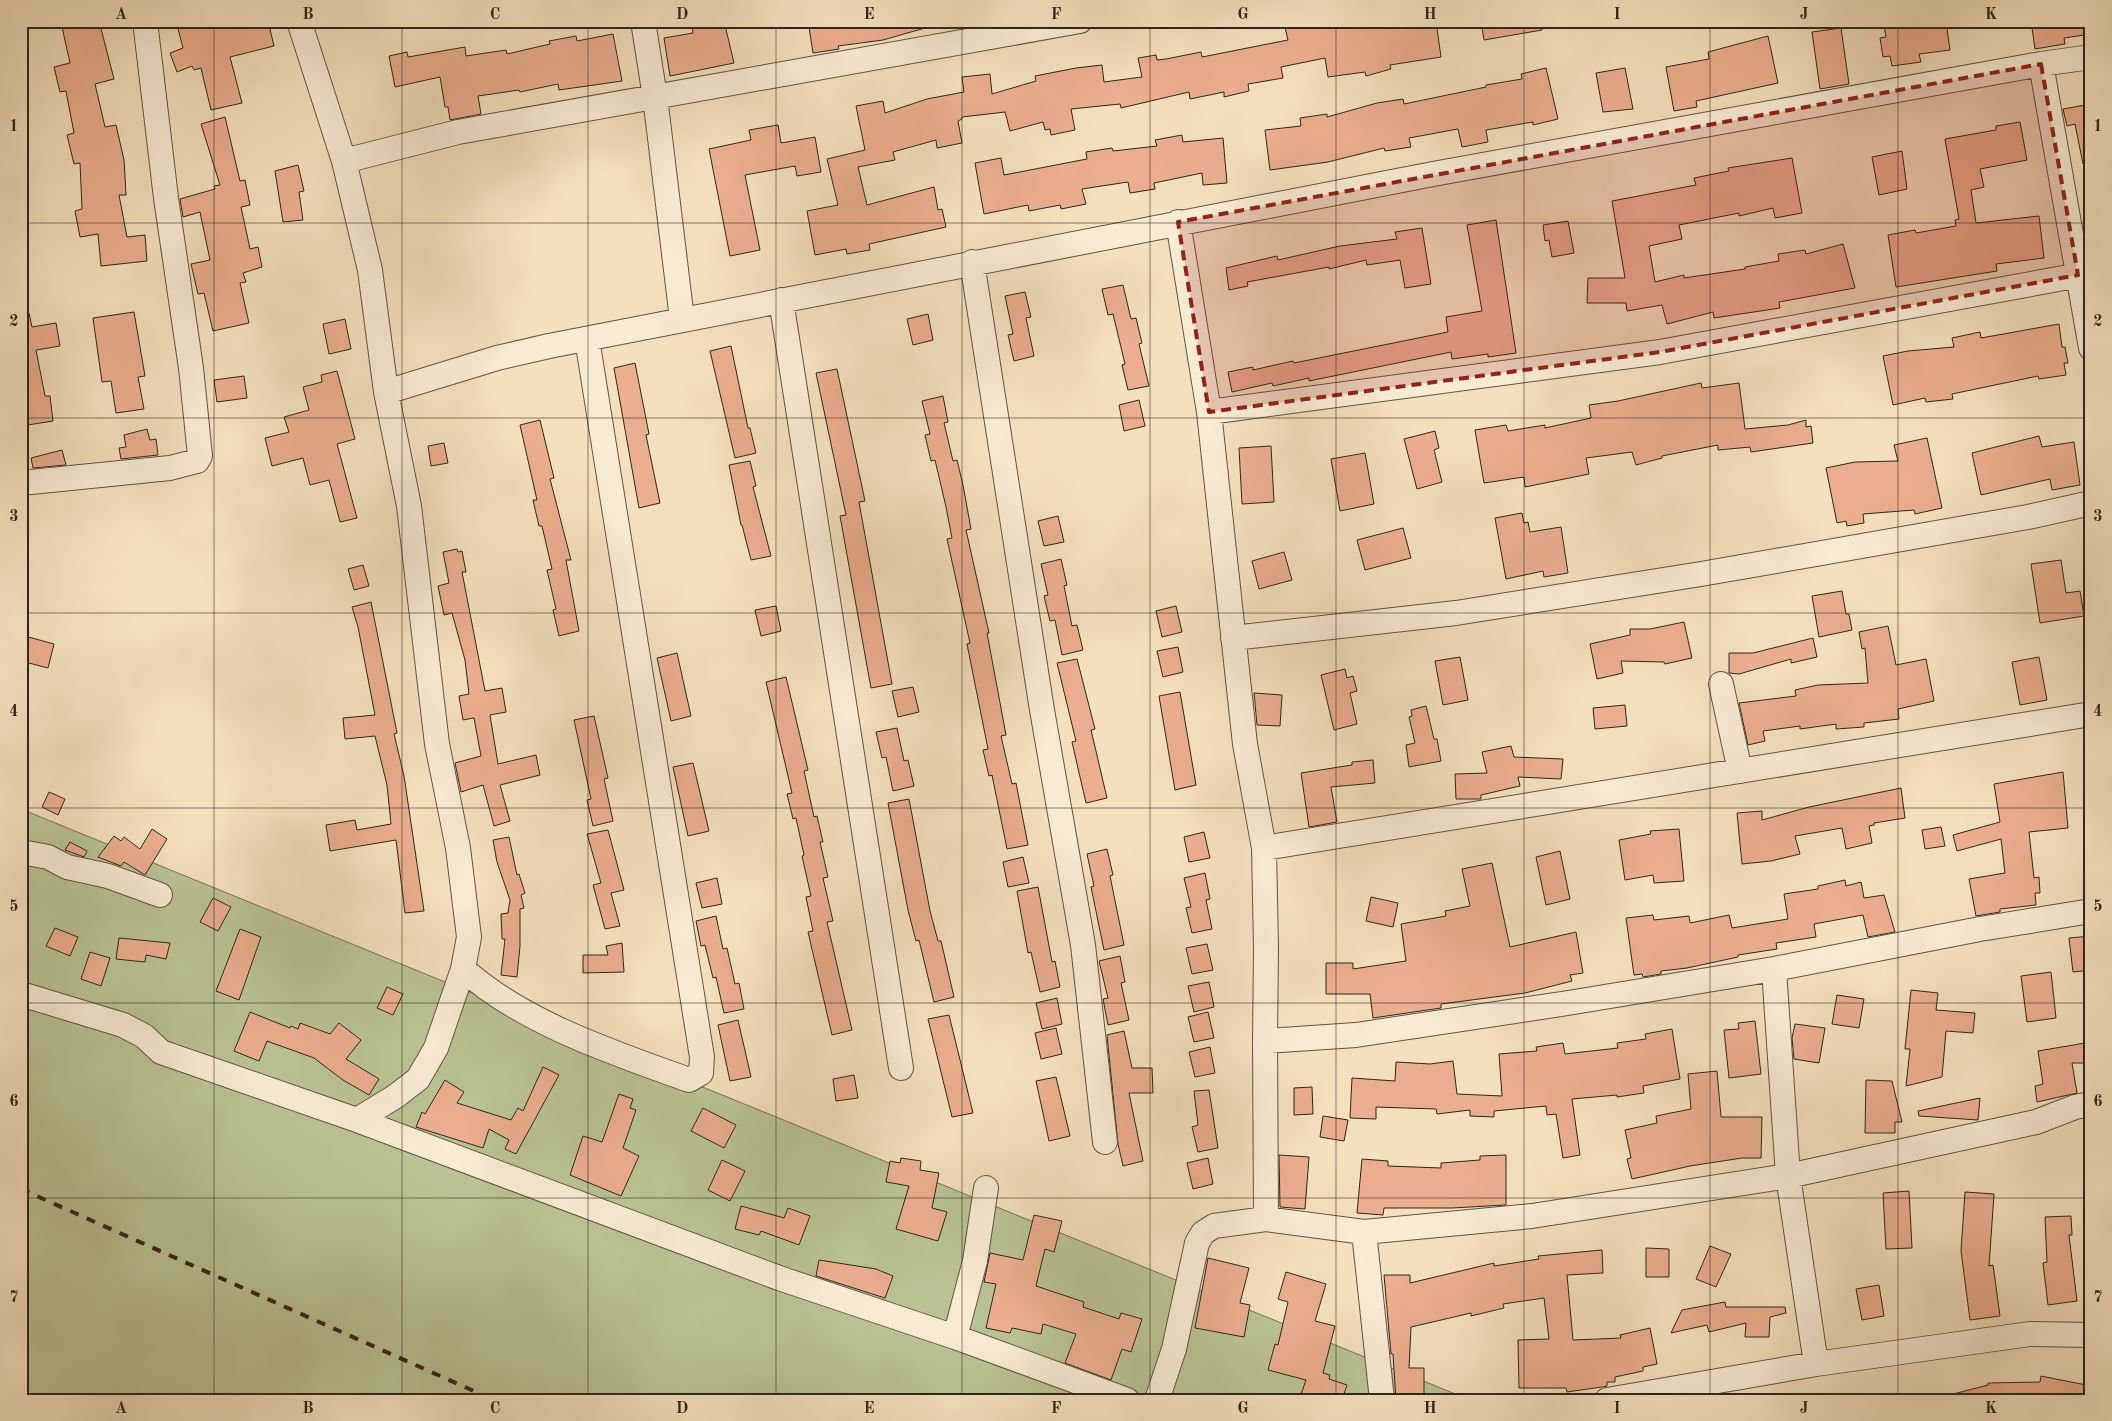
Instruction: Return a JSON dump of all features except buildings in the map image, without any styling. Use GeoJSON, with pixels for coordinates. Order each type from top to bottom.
{"type":"FeatureCollection","features":[{"type":"Feature","properties":{"kind":"street"},"geometry":{"type":"LineString","coordinates":[[21,484],[170,468],[197,461],[200,456],[191,368],[166,198],[146,21]]}},
{"type":"Feature","properties":{"kind":"street"},"geometry":{"type":"LineString","coordinates":[[299,21],[344,160],[370,270],[386,392],[409,506],[437,744],[458,848],[469,937],[463,970],[436,1048],[418,1079],[396,1096],[357,1120]]}},
{"type":"Feature","properties":{"kind":"street"},"geometry":{"type":"LineString","coordinates":[[643,21],[655,97],[682,319]]}},
{"type":"Feature","properties":{"kind":"street"},"geometry":{"type":"LineString","coordinates":[[344,160],[458,132],[1080,21]]}},
{"type":"Feature","properties":{"kind":"street"},"geometry":{"type":"LineString","coordinates":[[386,392],[497,358],[682,319],[972,262],[1433,174],[2042,64],[2091,58]]}},
{"type":"Feature","properties":{"kind":"street"},"geometry":{"type":"LineString","coordinates":[[2042,64],[2084,274],[2091,348]]}},
{"type":"Feature","properties":{"kind":"street"},"geometry":{"type":"LineString","coordinates":[[1178,222],[1209,412],[1245,744],[1264,848],[1266,1219]]}},
{"type":"Feature","properties":{"kind":"street"},"geometry":{"type":"LineString","coordinates":[[972,262],[1042,710],[1083,945],[1105,1142]]}},
{"type":"Feature","properties":{"kind":"street"},"geometry":{"type":"LineString","coordinates":[[1209,412],[1660,352],[2084,274]]}},
{"type":"Feature","properties":{"kind":"street"},"geometry":{"type":"LineString","coordinates":[[781,300],[902,1068]]}},
{"type":"Feature","properties":{"kind":"street"},"geometry":{"type":"LineString","coordinates":[[463,970],[486,990],[522,1012],[566,1032],[689,1080],[701,1073],[702,1057],[588,339]]}},
{"type":"Feature","properties":{"kind":"street"},"geometry":{"type":"LineString","coordinates":[[1233,638],[1456,613],[1652,582],[2028,517],[2091,503]]}},
{"type":"Feature","properties":{"kind":"street"},"geometry":{"type":"LineString","coordinates":[[1721,684],[1740,771]]}},
{"type":"Feature","properties":{"kind":"street"},"geometry":{"type":"LineString","coordinates":[[1264,848],[1524,804],[2091,714]]}},
{"type":"Feature","properties":{"kind":"street"},"geometry":{"type":"LineString","coordinates":[[21,852],[48,857],[67,867],[108,876],[160,895]]}},
{"type":"Feature","properties":{"kind":"street"},"geometry":{"type":"LineString","coordinates":[[1265,1041],[1356,1036],[1774,969],[1980,929],[2091,911]]}},
{"type":"Feature","properties":{"kind":"street"},"geometry":{"type":"LineString","coordinates":[[1774,969],[1788,1176],[1816,1364]]}},
{"type":"Feature","properties":{"kind":"street"},"geometry":{"type":"LineString","coordinates":[[21,994],[123,1025],[144,1036],[162,1052],[357,1120],[779,1278],[955,1337],[1127,1400]]}},
{"type":"Feature","properties":{"kind":"street"},"geometry":{"type":"LineString","coordinates":[[1156,1400],[1174,1349],[1197,1243],[1204,1233],[1214,1226],[1266,1219],[1364,1232],[1532,1216],[1788,1176],[2036,1122],[2091,1104]]}},
{"type":"Feature","properties":{"kind":"street"},"geometry":{"type":"LineString","coordinates":[[955,1337],[975,1261],[986,1188]]}},
{"type":"Feature","properties":{"kind":"street"},"geometry":{"type":"LineString","coordinates":[[1364,1232],[1382,1400]]}},
{"type":"Feature","properties":{"kind":"street"},"geometry":{"type":"LineString","coordinates":[[1607,1400],[1816,1364],[2030,1334],[2091,1335]]}},
{"type":"Feature","properties":{"kind":"highlighted area"},"geometry":{"type":"Polygon","coordinates":[[[2041,64],[2078,275],[1660,352],[1209,412],[1178,222],[2041,64]]]}},
{"type":"Feature","properties":{"kind":"green space"},"geometry":{"type":"Polygon","coordinates":[[[21,809],[1470,1400],[21,1400],[21,809]]]}},
{"type":"Feature","properties":{"kind":"railway"},"geometry":{"type":"LineString","coordinates":[[21,1189],[494,1400]]}}]}
